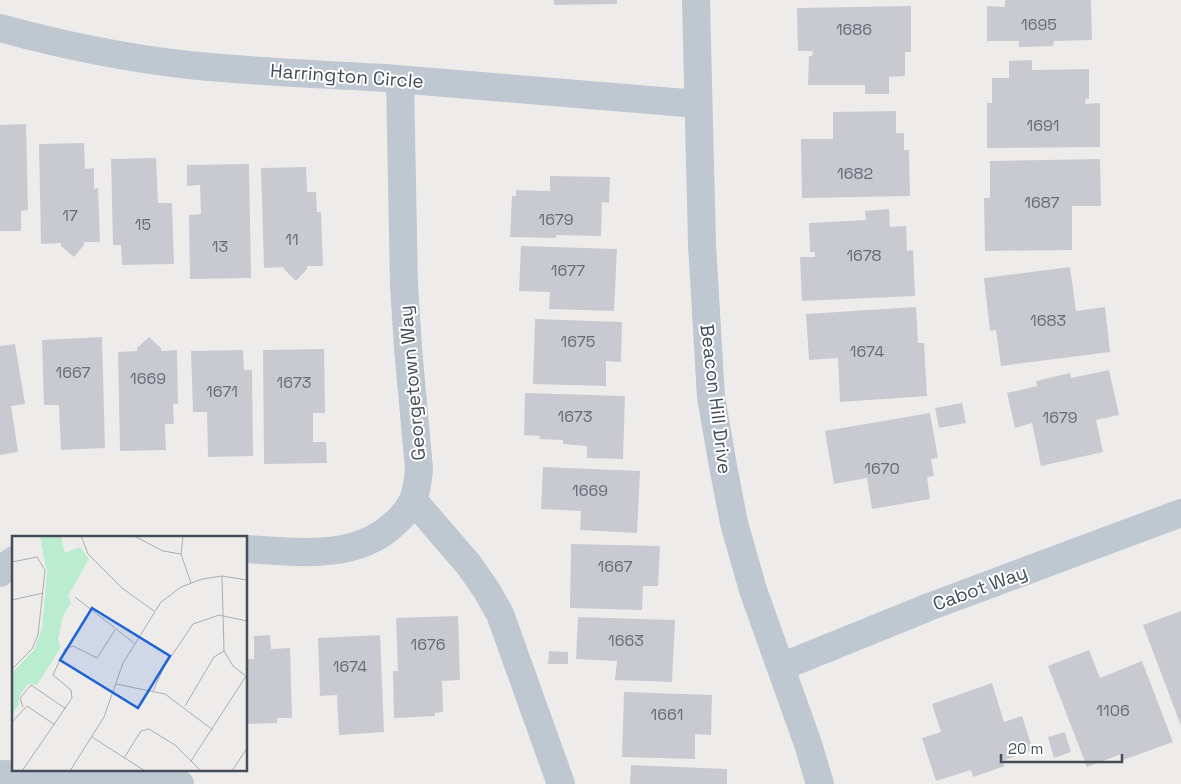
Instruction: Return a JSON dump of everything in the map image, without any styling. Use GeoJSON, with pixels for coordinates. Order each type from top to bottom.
{"type":"FeatureCollection","features":[{"type":"Feature","properties":{"kind":"street","name":"Beacon Hill Drive"},"geometry":{"type":"LineString","coordinates":[[696,0],[702,244],[711,397],[734,523],[753,590],[782,667],[820,784]]}},
{"type":"Feature","properties":{"kind":"street","name":"Harrington Circle"},"geometry":{"type":"LineString","coordinates":[[0,28],[74,46],[189,65],[400,79],[698,104]]}},
{"type":"Feature","properties":{"kind":"street","name":"Georgetown Way"},"geometry":{"type":"LineString","coordinates":[[248,549],[320,552],[347,549],[369,541],[388,530],[402,516],[412,500],[417,487],[419,469],[404,285],[400,79]]}},
{"type":"Feature","properties":{"kind":"street"},"geometry":{"type":"LineString","coordinates":[[412,500],[469,565],[500,614],[561,784]]}},
{"type":"Feature","properties":{"kind":"street","name":"Cabot Way"},"geometry":{"type":"LineString","coordinates":[[782,667],[929,607],[1181,513]]}},
{"type":"Feature","properties":{"kind":"street"},"geometry":{"type":"LineString","coordinates":[[0,572],[12,561]]}},
{"type":"Feature","properties":{"kind":"street"},"geometry":{"type":"LineString","coordinates":[[0,774],[88,777],[180,784]]}},
{"type":"Feature","properties":{"kind":"building"},"geometry":{"type":"Polygon","coordinates":[[[554,0],[617,0],[617,4],[554,5],[554,0]]]}},
{"type":"Feature","properties":{"kind":"building"},"geometry":{"type":"Polygon","coordinates":[[[1005,0],[1091,0],[1092,40],[1054,41],[1053,46],[1019,47],[1019,41],[987,41],[987,6],[1005,7],[1005,0]]]}},
{"type":"Feature","properties":{"kind":"building"},"geometry":{"type":"Polygon","coordinates":[[[911,6],[911,52],[905,52],[905,76],[889,77],[889,94],[865,94],[865,85],[808,85],[809,56],[812,56],[813,51],[798,51],[797,8],[911,6]]]}},
{"type":"Feature","properties":{"kind":"building"},"geometry":{"type":"Polygon","coordinates":[[[1032,60],[1032,70],[1089,69],[1089,99],[1086,99],[1085,104],[1100,103],[1100,147],[987,148],[987,103],[992,103],[992,78],[1009,78],[1009,61],[1032,60]]]}},
{"type":"Feature","properties":{"kind":"building"},"geometry":{"type":"Polygon","coordinates":[[[896,111],[896,133],[904,133],[904,150],[909,150],[910,196],[802,198],[801,139],[833,139],[833,112],[896,111]]]}},
{"type":"Feature","properties":{"kind":"building"},"geometry":{"type":"Polygon","coordinates":[[[26,124],[28,210],[21,211],[21,231],[0,231],[0,125],[26,124]]]}},
{"type":"Feature","properties":{"kind":"building"},"geometry":{"type":"Polygon","coordinates":[[[84,143],[85,169],[94,168],[94,189],[98,188],[100,242],[84,242],[84,245],[74,257],[61,246],[61,243],[41,244],[39,144],[84,143]]]}},
{"type":"Feature","properties":{"kind":"building"},"geometry":{"type":"Polygon","coordinates":[[[156,158],[158,203],[172,203],[174,264],[122,265],[121,245],[113,245],[111,159],[156,158]]]}},
{"type":"Feature","properties":{"kind":"building"},"geometry":{"type":"Polygon","coordinates":[[[1100,159],[1101,206],[1072,206],[1072,250],[985,251],[984,198],[990,198],[990,161],[1100,159]]]}},
{"type":"Feature","properties":{"kind":"building"},"geometry":{"type":"Polygon","coordinates":[[[249,164],[251,278],[190,279],[189,215],[201,214],[200,185],[187,186],[187,165],[249,164]]]}},
{"type":"Feature","properties":{"kind":"building"},"geometry":{"type":"Polygon","coordinates":[[[306,167],[307,192],[316,192],[317,212],[321,212],[323,266],[307,266],[307,269],[296,281],[283,267],[264,268],[261,168],[306,167]]]}},
{"type":"Feature","properties":{"kind":"building"},"geometry":{"type":"Polygon","coordinates":[[[550,176],[610,177],[609,203],[602,202],[601,236],[556,235],[556,238],[510,237],[512,196],[516,196],[516,190],[550,191],[550,176]]]}},
{"type":"Feature","properties":{"kind":"building"},"geometry":{"type":"Polygon","coordinates":[[[889,209],[890,227],[906,226],[907,251],[913,250],[915,296],[802,301],[800,257],[815,257],[815,252],[810,252],[809,223],[866,220],[865,211],[889,209]]]}},
{"type":"Feature","properties":{"kind":"building"},"geometry":{"type":"Polygon","coordinates":[[[521,246],[617,249],[614,311],[549,309],[550,292],[519,291],[521,246]]]}},
{"type":"Feature","properties":{"kind":"building"},"geometry":{"type":"Polygon","coordinates":[[[1070,267],[1076,311],[1105,307],[1110,352],[1001,366],[996,330],[990,331],[984,278],[1070,267]]]}},
{"type":"Feature","properties":{"kind":"building"},"geometry":{"type":"Polygon","coordinates":[[[916,307],[918,343],[924,343],[927,396],[840,402],[838,358],[809,360],[806,314],[916,307]]]}},
{"type":"Feature","properties":{"kind":"building"},"geometry":{"type":"Polygon","coordinates":[[[535,319],[622,322],[621,362],[606,361],[606,386],[533,384],[535,319]]]}},
{"type":"Feature","properties":{"kind":"building"},"geometry":{"type":"Polygon","coordinates":[[[102,337],[105,448],[61,450],[59,405],[44,405],[42,340],[102,337]]]}},
{"type":"Feature","properties":{"kind":"building"},"geometry":{"type":"Polygon","coordinates":[[[149,337],[161,348],[161,351],[177,350],[178,404],[173,404],[174,424],[165,424],[166,450],[120,451],[118,352],[137,351],[137,348],[149,337]]]}},
{"type":"Feature","properties":{"kind":"building"},"geometry":{"type":"Polygon","coordinates":[[[15,344],[25,404],[11,406],[18,452],[0,455],[0,346],[15,344]]]}},
{"type":"Feature","properties":{"kind":"building"},"geometry":{"type":"Polygon","coordinates":[[[324,349],[325,413],[313,413],[313,442],[326,442],[327,463],[264,464],[263,350],[324,349]]]}},
{"type":"Feature","properties":{"kind":"building"},"geometry":{"type":"Polygon","coordinates":[[[243,350],[244,370],[252,370],[253,456],[208,457],[207,412],[193,412],[191,351],[243,350]]]}},
{"type":"Feature","properties":{"kind":"building"},"geometry":{"type":"Polygon","coordinates":[[[1109,370],[1119,415],[1096,420],[1103,452],[1041,466],[1032,423],[1015,428],[1007,393],[1037,386],[1036,381],[1070,373],[1071,378],[1109,370]]]}},
{"type":"Feature","properties":{"kind":"building"},"geometry":{"type":"Polygon","coordinates":[[[525,393],[625,396],[623,459],[587,458],[587,446],[563,444],[563,440],[539,439],[540,436],[524,435],[525,393]]]}},
{"type":"Feature","properties":{"kind":"building"},"geometry":{"type":"Polygon","coordinates":[[[962,403],[966,423],[939,428],[935,408],[962,403]]]}},
{"type":"Feature","properties":{"kind":"building"},"geometry":{"type":"Polygon","coordinates":[[[930,413],[938,458],[931,459],[934,476],[927,477],[930,499],[872,509],[867,478],[834,484],[825,431],[930,413]]]}},
{"type":"Feature","properties":{"kind":"building"},"geometry":{"type":"Polygon","coordinates":[[[543,467],[640,471],[637,533],[580,530],[581,511],[541,509],[543,467]]]}},
{"type":"Feature","properties":{"kind":"building"},"geometry":{"type":"Polygon","coordinates":[[[571,544],[660,546],[658,586],[643,586],[642,610],[570,608],[571,544]]]}},
{"type":"Feature","properties":{"kind":"building"},"geometry":{"type":"Polygon","coordinates":[[[1181,611],[1181,726],[1143,625],[1181,611]]]}},
{"type":"Feature","properties":{"kind":"building"},"geometry":{"type":"Polygon","coordinates":[[[458,616],[460,680],[442,681],[443,712],[435,713],[435,716],[394,718],[393,671],[398,671],[396,618],[458,616]]]}},
{"type":"Feature","properties":{"kind":"building"},"geometry":{"type":"Polygon","coordinates":[[[578,617],[675,620],[672,682],[615,680],[617,661],[576,659],[578,617]]]}},
{"type":"Feature","properties":{"kind":"building"},"geometry":{"type":"Polygon","coordinates":[[[270,635],[271,649],[290,648],[292,718],[277,718],[277,723],[248,724],[248,659],[254,659],[254,636],[270,635]]]}},
{"type":"Feature","properties":{"kind":"building"},"geometry":{"type":"Polygon","coordinates":[[[380,635],[384,732],[339,735],[337,695],[320,696],[318,638],[380,635]]]}},
{"type":"Feature","properties":{"kind":"building"},"geometry":{"type":"Polygon","coordinates":[[[1089,650],[1100,678],[1142,661],[1173,742],[1123,760],[1121,754],[1087,767],[1048,666],[1089,650]]]}},
{"type":"Feature","properties":{"kind":"building"},"geometry":{"type":"Polygon","coordinates":[[[549,651],[568,652],[568,664],[548,664],[549,651]]]}},
{"type":"Feature","properties":{"kind":"building"},"geometry":{"type":"Polygon","coordinates":[[[992,683],[1004,722],[1022,716],[1033,750],[1002,761],[1005,766],[973,777],[971,770],[936,781],[922,738],[941,732],[932,704],[992,683]]]}},
{"type":"Feature","properties":{"kind":"building"},"geometry":{"type":"Polygon","coordinates":[[[624,692],[712,695],[711,735],[695,734],[695,759],[622,757],[624,692]]]}},
{"type":"Feature","properties":{"kind":"building"},"geometry":{"type":"Polygon","coordinates":[[[1065,732],[1071,752],[1054,758],[1048,737],[1065,732]]]}},
{"type":"Feature","properties":{"kind":"building"},"geometry":{"type":"Polygon","coordinates":[[[631,765],[727,769],[727,784],[630,784],[631,765]]]}}]}
